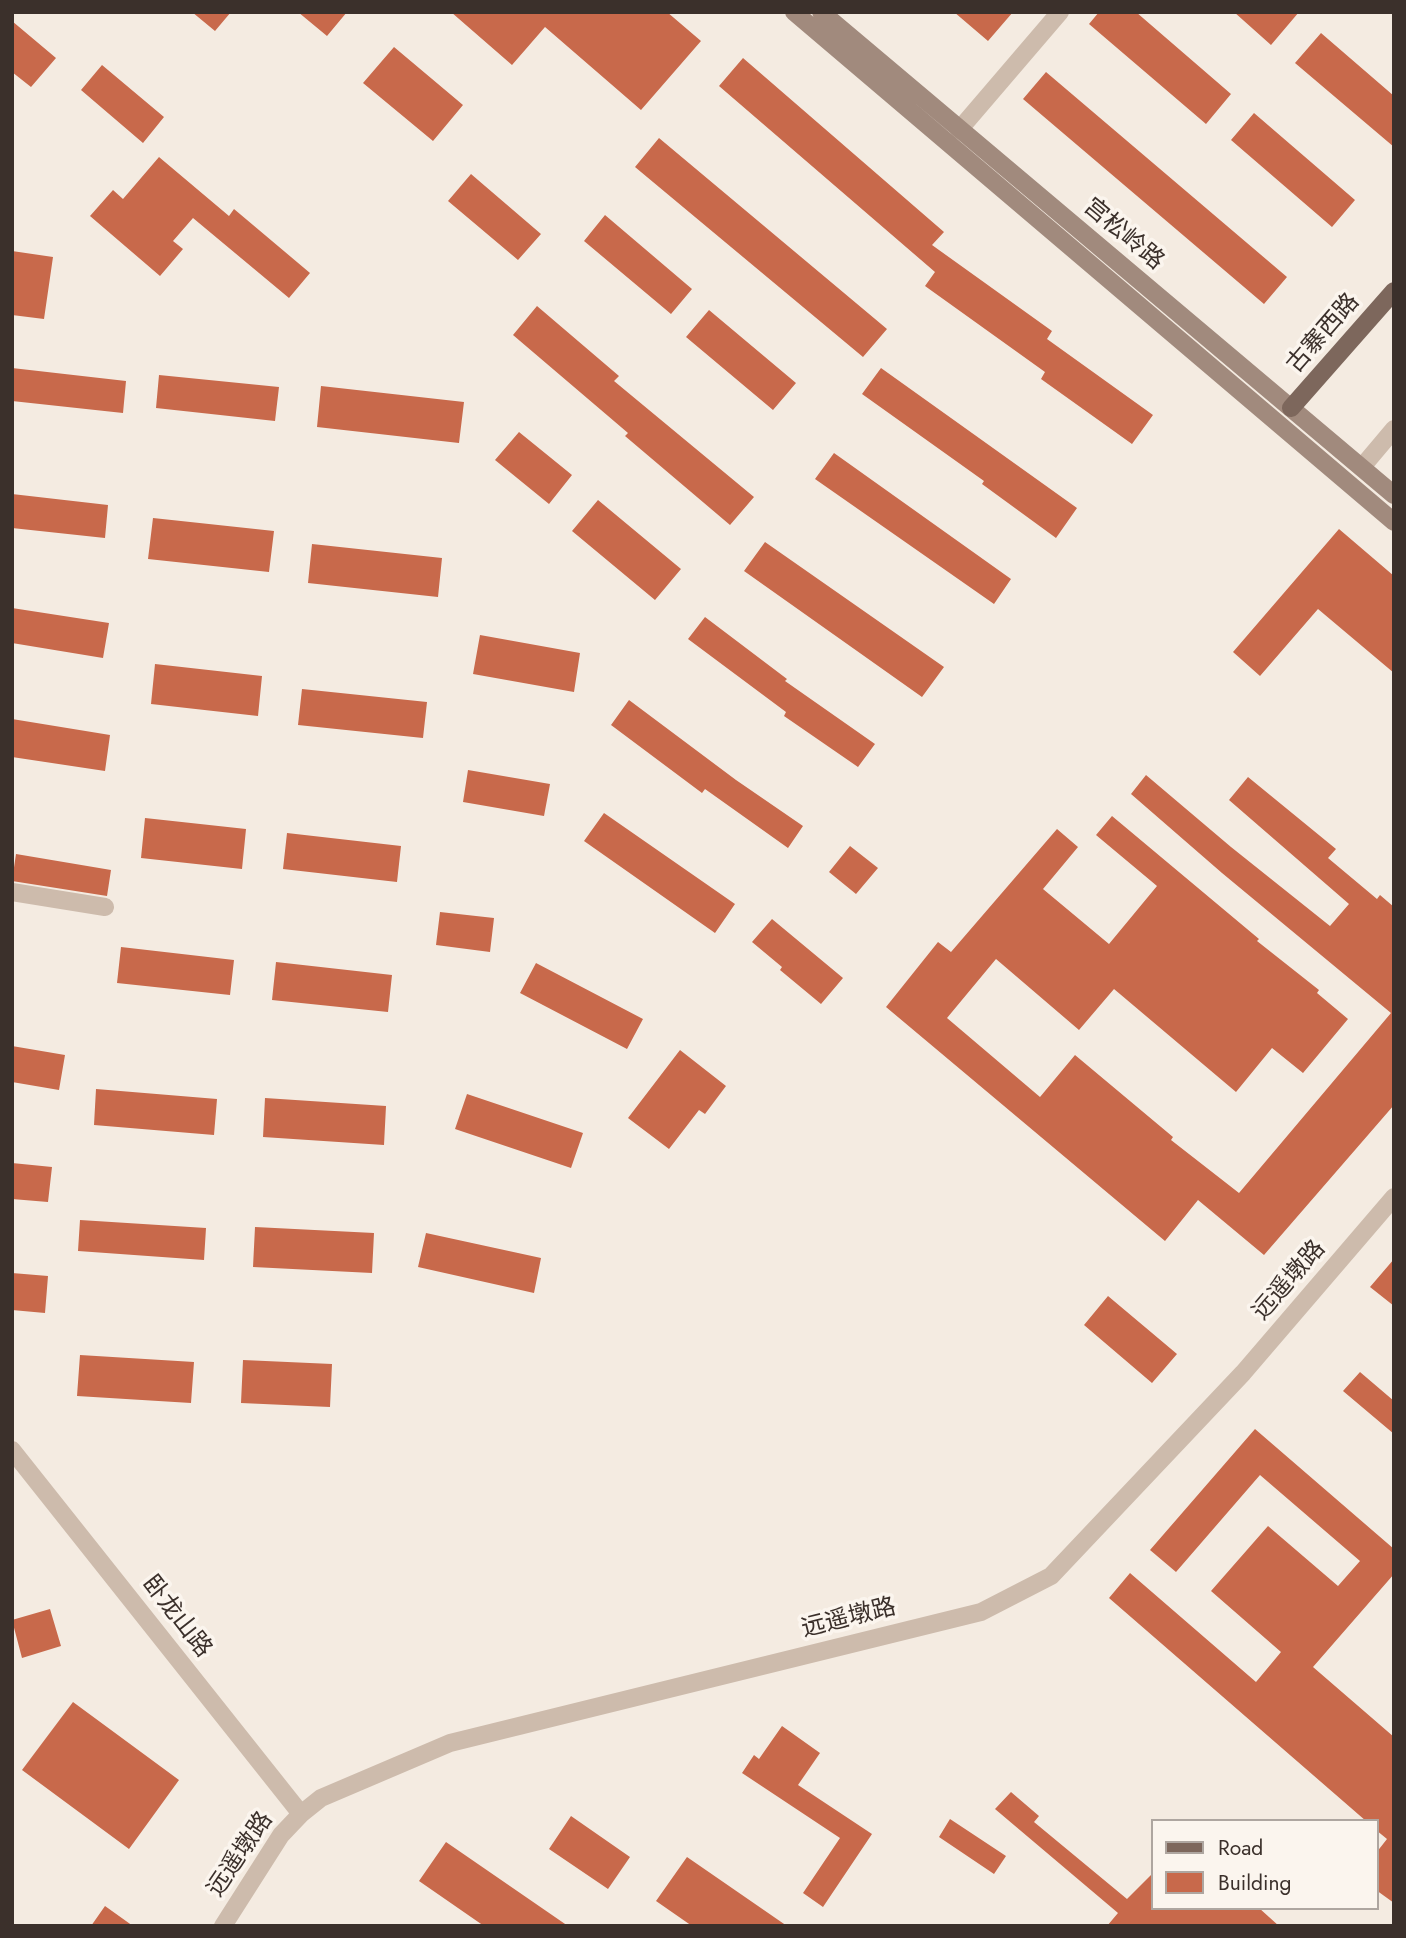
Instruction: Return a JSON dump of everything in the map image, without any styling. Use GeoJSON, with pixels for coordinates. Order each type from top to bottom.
{"type":"FeatureCollection","features":[{"type":"Feature","properties":{"kind":"main road"},"geometry":{"type":"LineString","coordinates":[[794,12],[1394,522]]}},
{"type":"Feature","properties":{"kind":"main road","name":"宫松岭路"},"geometry":{"type":"LineString","coordinates":[[821,12],[1394,495]]}},
{"type":"Feature","properties":{"kind":"main road","name":"古寨西路"},"geometry":{"type":"LineString","coordinates":[[1292,408],[1394,291]]}},
{"type":"Feature","properties":{"kind":"street"},"geometry":{"type":"LineString","coordinates":[[959,130],[1060,12]]}},
{"type":"Feature","properties":{"kind":"street"},"geometry":{"type":"LineString","coordinates":[[1362,467],[1394,429]]}},
{"type":"Feature","properties":{"kind":"street"},"geometry":{"type":"LineString","coordinates":[[12,892],[105,907]]}},
{"type":"Feature","properties":{"kind":"street","name":"远遥墩路"},"geometry":{"type":"LineString","coordinates":[[223,1926],[281,1835],[301,1814],[321,1798],[450,1743],[981,1612],[1051,1576],[1243,1373],[1394,1197]]}},
{"type":"Feature","properties":{"kind":"street","name":"卧龙山路"},"geometry":{"type":"LineString","coordinates":[[12,1450],[301,1814]]}},
{"type":"Feature","properties":{"kind":"building"},"geometry":{"type":"Polygon","coordinates":[[[192,12],[231,12],[215,31],[192,12]]]}},
{"type":"Feature","properties":{"kind":"building"},"geometry":{"type":"Polygon","coordinates":[[[298,12],[347,12],[327,36],[298,12]]]}},
{"type":"Feature","properties":{"kind":"building"},"geometry":{"type":"Polygon","coordinates":[[[451,12],[667,12],[701,41],[641,110],[545,27],[512,65],[451,12]]]}},
{"type":"Feature","properties":{"kind":"building"},"geometry":{"type":"Polygon","coordinates":[[[954,12],[1013,12],[988,41],[954,12]]]}},
{"type":"Feature","properties":{"kind":"building"},"geometry":{"type":"Polygon","coordinates":[[[1099,12],[1136,12],[1231,94],[1206,124],[1089,24],[1099,12]]]}},
{"type":"Feature","properties":{"kind":"building"},"geometry":{"type":"Polygon","coordinates":[[[1234,12],[1299,12],[1271,45],[1234,12]]]}},
{"type":"Feature","properties":{"kind":"building"},"geometry":{"type":"Polygon","coordinates":[[[12,21],[56,58],[31,87],[12,72],[12,21]]]}},
{"type":"Feature","properties":{"kind":"building"},"geometry":{"type":"Polygon","coordinates":[[[1321,33],[1394,96],[1394,147],[1295,63],[1321,33]]]}},
{"type":"Feature","properties":{"kind":"building"},"geometry":{"type":"Polygon","coordinates":[[[394,47],[463,105],[433,141],[363,83],[394,47]]]}},
{"type":"Feature","properties":{"kind":"building"},"geometry":{"type":"Polygon","coordinates":[[[743,58],[944,232],[932,245],[1052,331],[1047,339],[1153,415],[1132,444],[1041,379],[1045,372],[925,286],[935,272],[719,86],[743,58]]]}},
{"type":"Feature","properties":{"kind":"building"},"geometry":{"type":"Polygon","coordinates":[[[102,65],[164,117],[143,143],[81,90],[102,65]]]}},
{"type":"Feature","properties":{"kind":"building"},"geometry":{"type":"Polygon","coordinates":[[[1046,72],[1287,277],[1264,304],[1023,99],[1046,72]]]}},
{"type":"Feature","properties":{"kind":"building"},"geometry":{"type":"Polygon","coordinates":[[[1254,113],[1355,200],[1332,227],[1231,140],[1254,113]]]}},
{"type":"Feature","properties":{"kind":"building"},"geometry":{"type":"Polygon","coordinates":[[[659,138],[887,329],[863,357],[635,167],[659,138]]]}},
{"type":"Feature","properties":{"kind":"building"},"geometry":{"type":"Polygon","coordinates":[[[159,157],[229,216],[234,209],[310,273],[289,298],[193,218],[173,241],[183,249],[160,276],[90,216],[113,190],[123,199],[159,157]]]}},
{"type":"Feature","properties":{"kind":"building"},"geometry":{"type":"Polygon","coordinates":[[[471,174],[541,234],[518,260],[448,201],[471,174]]]}},
{"type":"Feature","properties":{"kind":"building"},"geometry":{"type":"Polygon","coordinates":[[[605,215],[692,289],[671,314],[584,241],[605,215]]]}},
{"type":"Feature","properties":{"kind":"building"},"geometry":{"type":"Polygon","coordinates":[[[12,251],[53,257],[44,319],[12,315],[12,251]]]}},
{"type":"Feature","properties":{"kind":"building"},"geometry":{"type":"Polygon","coordinates":[[[537,306],[619,376],[614,381],[754,497],[730,525],[625,436],[628,433],[513,335],[537,306]]]}},
{"type":"Feature","properties":{"kind":"building"},"geometry":{"type":"Polygon","coordinates":[[[709,310],[796,383],[773,410],[686,337],[709,310]]]}},
{"type":"Feature","properties":{"kind":"building"},"geometry":{"type":"Polygon","coordinates":[[[12,368],[126,381],[123,413],[12,401],[12,368]]]}},
{"type":"Feature","properties":{"kind":"building"},"geometry":{"type":"Polygon","coordinates":[[[881,368],[1077,508],[1056,538],[982,484],[984,481],[862,394],[881,368]]]}},
{"type":"Feature","properties":{"kind":"building"},"geometry":{"type":"Polygon","coordinates":[[[159,375],[279,387],[275,421],[156,408],[159,375]]]}},
{"type":"Feature","properties":{"kind":"building"},"geometry":{"type":"Polygon","coordinates":[[[321,386],[464,402],[459,443],[317,427],[321,386]]]}},
{"type":"Feature","properties":{"kind":"building"},"geometry":{"type":"Polygon","coordinates":[[[519,432],[572,475],[549,504],[495,460],[519,432]]]}},
{"type":"Feature","properties":{"kind":"building"},"geometry":{"type":"Polygon","coordinates":[[[834,453],[1011,579],[994,604],[815,479],[834,453]]]}},
{"type":"Feature","properties":{"kind":"building"},"geometry":{"type":"Polygon","coordinates":[[[12,494],[108,505],[105,538],[12,528],[12,494]]]}},
{"type":"Feature","properties":{"kind":"building"},"geometry":{"type":"Polygon","coordinates":[[[598,500],[681,569],[655,600],[572,531],[598,500]]]}},
{"type":"Feature","properties":{"kind":"building"},"geometry":{"type":"Polygon","coordinates":[[[153,518],[274,531],[269,572],[148,559],[153,518]]]}},
{"type":"Feature","properties":{"kind":"building"},"geometry":{"type":"Polygon","coordinates":[[[1339,529],[1394,576],[1394,673],[1318,609],[1260,676],[1233,652],[1339,529]]]}},
{"type":"Feature","properties":{"kind":"building"},"geometry":{"type":"Polygon","coordinates":[[[765,542],[944,667],[922,697],[744,571],[765,542]]]}},
{"type":"Feature","properties":{"kind":"building"},"geometry":{"type":"Polygon","coordinates":[[[312,544],[442,558],[438,597],[308,583],[312,544]]]}},
{"type":"Feature","properties":{"kind":"building"},"geometry":{"type":"Polygon","coordinates":[[[12,608],[109,623],[103,658],[12,643],[12,608]]]}},
{"type":"Feature","properties":{"kind":"building"},"geometry":{"type":"Polygon","coordinates":[[[705,617],[787,679],[785,681],[875,744],[858,767],[784,716],[786,712],[688,639],[705,617]]]}},
{"type":"Feature","properties":{"kind":"building"},"geometry":{"type":"Polygon","coordinates":[[[480,635],[580,653],[574,692],[473,674],[480,635]]]}},
{"type":"Feature","properties":{"kind":"building"},"geometry":{"type":"Polygon","coordinates":[[[155,664],[262,676],[258,716],[151,704],[155,664]]]}},
{"type":"Feature","properties":{"kind":"building"},"geometry":{"type":"Polygon","coordinates":[[[302,689],[427,702],[423,738],[298,725],[302,689]]]}},
{"type":"Feature","properties":{"kind":"building"},"geometry":{"type":"Polygon","coordinates":[[[629,700],[803,826],[788,848],[705,789],[702,793],[611,725],[629,700]]]}},
{"type":"Feature","properties":{"kind":"building"},"geometry":{"type":"Polygon","coordinates":[[[12,719],[110,735],[105,771],[12,757],[12,719]]]}},
{"type":"Feature","properties":{"kind":"building"},"geometry":{"type":"Polygon","coordinates":[[[468,770],[550,784],[544,816],[463,802],[468,770]]]}},
{"type":"Feature","properties":{"kind":"building"},"geometry":{"type":"Polygon","coordinates":[[[1146,775],[1330,926],[1349,904],[1229,800],[1248,777],[1336,849],[1328,858],[1377,899],[1380,895],[1394,907],[1394,1105],[1264,1255],[1198,1200],[1165,1241],[886,1007],[938,942],[951,952],[1057,829],[1078,847],[1043,889],[1109,944],[1157,886],[1096,835],[1112,816],[1259,939],[1257,941],[1319,990],[1317,993],[1348,1019],[1303,1073],[1272,1048],[1236,1092],[1114,989],[1079,1030],[996,959],[947,1018],[1040,1097],[1075,1055],[1173,1137],[1171,1140],[1239,1193],[1391,1013],[1131,794],[1146,775]]]}},
{"type":"Feature","properties":{"kind":"building"},"geometry":{"type":"Polygon","coordinates":[[[604,813],[735,904],[715,933],[584,841],[604,813]]]}},
{"type":"Feature","properties":{"kind":"building"},"geometry":{"type":"Polygon","coordinates":[[[145,818],[246,829],[242,869],[141,858],[145,818]]]}},
{"type":"Feature","properties":{"kind":"building"},"geometry":{"type":"Polygon","coordinates":[[[287,833],[401,846],[397,882],[283,869],[287,833]]]}},
{"type":"Feature","properties":{"kind":"building"},"geometry":{"type":"Polygon","coordinates":[[[850,846],[878,868],[856,894],[829,872],[850,846]]]}},
{"type":"Feature","properties":{"kind":"building"},"geometry":{"type":"Polygon","coordinates":[[[16,854],[111,870],[107,896],[12,881],[16,854]]]}},
{"type":"Feature","properties":{"kind":"building"},"geometry":{"type":"Polygon","coordinates":[[[440,912],[494,918],[490,952],[436,945],[440,912]]]}},
{"type":"Feature","properties":{"kind":"building"},"geometry":{"type":"Polygon","coordinates":[[[772,919],[843,978],[821,1004],[780,970],[782,967],[752,942],[772,919]]]}},
{"type":"Feature","properties":{"kind":"building"},"geometry":{"type":"Polygon","coordinates":[[[121,947],[234,960],[230,995],[117,983],[121,947]]]}},
{"type":"Feature","properties":{"kind":"building"},"geometry":{"type":"Polygon","coordinates":[[[276,962],[392,975],[388,1012],[272,1000],[276,962]]]}},
{"type":"Feature","properties":{"kind":"building"},"geometry":{"type":"Polygon","coordinates":[[[536,963],[643,1019],[627,1049],[520,993],[536,963]]]}},
{"type":"Feature","properties":{"kind":"building"},"geometry":{"type":"Polygon","coordinates":[[[12,1046],[65,1055],[59,1090],[12,1082],[12,1046]]]}},
{"type":"Feature","properties":{"kind":"building"},"geometry":{"type":"Polygon","coordinates":[[[680,1050],[726,1086],[705,1114],[699,1110],[669,1149],[628,1118],[680,1050]]]}},
{"type":"Feature","properties":{"kind":"building"},"geometry":{"type":"Polygon","coordinates":[[[96,1089],[217,1099],[214,1135],[94,1125],[96,1089]]]}},
{"type":"Feature","properties":{"kind":"building"},"geometry":{"type":"Polygon","coordinates":[[[467,1094],[583,1133],[571,1168],[455,1129],[467,1094]]]}},
{"type":"Feature","properties":{"kind":"building"},"geometry":{"type":"Polygon","coordinates":[[[265,1098],[386,1106],[384,1145],[263,1137],[265,1098]]]}},
{"type":"Feature","properties":{"kind":"building"},"geometry":{"type":"Polygon","coordinates":[[[12,1163],[52,1167],[48,1202],[12,1199],[12,1163]]]}},
{"type":"Feature","properties":{"kind":"building"},"geometry":{"type":"Polygon","coordinates":[[[80,1220],[206,1228],[204,1260],[78,1251],[80,1220]]]}},
{"type":"Feature","properties":{"kind":"building"},"geometry":{"type":"Polygon","coordinates":[[[255,1227],[374,1233],[372,1273],[253,1267],[255,1227]]]}},
{"type":"Feature","properties":{"kind":"building"},"geometry":{"type":"Polygon","coordinates":[[[426,1233],[541,1258],[534,1293],[418,1267],[426,1233]]]}},
{"type":"Feature","properties":{"kind":"building"},"geometry":{"type":"Polygon","coordinates":[[[1394,1259],[1394,1306],[1370,1287],[1394,1259]]]}},
{"type":"Feature","properties":{"kind":"building"},"geometry":{"type":"Polygon","coordinates":[[[12,1273],[48,1276],[45,1313],[12,1310],[12,1273]]]}},
{"type":"Feature","properties":{"kind":"building"},"geometry":{"type":"Polygon","coordinates":[[[1108,1296],[1177,1354],[1152,1383],[1084,1325],[1108,1296]]]}},
{"type":"Feature","properties":{"kind":"building"},"geometry":{"type":"Polygon","coordinates":[[[80,1355],[194,1362],[191,1403],[77,1396],[80,1355]]]}},
{"type":"Feature","properties":{"kind":"building"},"geometry":{"type":"Polygon","coordinates":[[[243,1360],[332,1364],[330,1407],[241,1403],[243,1360]]]}},
{"type":"Feature","properties":{"kind":"building"},"geometry":{"type":"Polygon","coordinates":[[[1360,1372],[1394,1401],[1394,1434],[1343,1391],[1360,1372]]]}},
{"type":"Feature","properties":{"kind":"building"},"geometry":{"type":"Polygon","coordinates":[[[1255,1429],[1394,1549],[1394,1574],[1313,1667],[1394,1737],[1394,1903],[1378,1891],[1378,1850],[1387,1839],[1378,1832],[1378,1819],[1364,1819],[1109,1598],[1130,1573],[1256,1682],[1281,1652],[1211,1591],[1268,1526],[1338,1586],[1360,1561],[1260,1475],[1176,1572],[1150,1550],[1255,1429]]]}},
{"type":"Feature","properties":{"kind":"building"},"geometry":{"type":"Polygon","coordinates":[[[50,1609],[61,1646],[22,1658],[12,1620],[50,1609]]]}},
{"type":"Feature","properties":{"kind":"building"},"geometry":{"type":"Polygon","coordinates":[[[73,1702],[179,1780],[129,1849],[22,1770],[73,1702]]]}},
{"type":"Feature","properties":{"kind":"building"},"geometry":{"type":"Polygon","coordinates":[[[782,1726],[820,1753],[798,1785],[872,1834],[823,1907],[803,1893],[840,1838],[742,1773],[754,1755],[759,1759],[782,1726]]]}},
{"type":"Feature","properties":{"kind":"building"},"geometry":{"type":"Polygon","coordinates":[[[1011,1792],[1039,1816],[1034,1822],[1127,1899],[1150,1876],[1150,1910],[1261,1910],[1279,1926],[1107,1926],[1118,1913],[995,1809],[1011,1792]]]}},
{"type":"Feature","properties":{"kind":"building"},"geometry":{"type":"Polygon","coordinates":[[[571,1816],[630,1857],[608,1889],[549,1849],[571,1816]]]}},
{"type":"Feature","properties":{"kind":"building"},"geometry":{"type":"Polygon","coordinates":[[[950,1819],[1006,1856],[994,1874],[939,1837],[950,1819]]]}},
{"type":"Feature","properties":{"kind":"building"},"geometry":{"type":"Polygon","coordinates":[[[446,1842],[568,1926],[484,1926],[419,1881],[446,1842]]]}},
{"type":"Feature","properties":{"kind":"building"},"geometry":{"type":"Polygon","coordinates":[[[687,1857],[787,1926],[692,1926],[656,1901],[687,1857]]]}},
{"type":"Feature","properties":{"kind":"building"},"geometry":{"type":"Polygon","coordinates":[[[105,1906],[133,1926],[91,1926],[105,1906]]]}}]}
